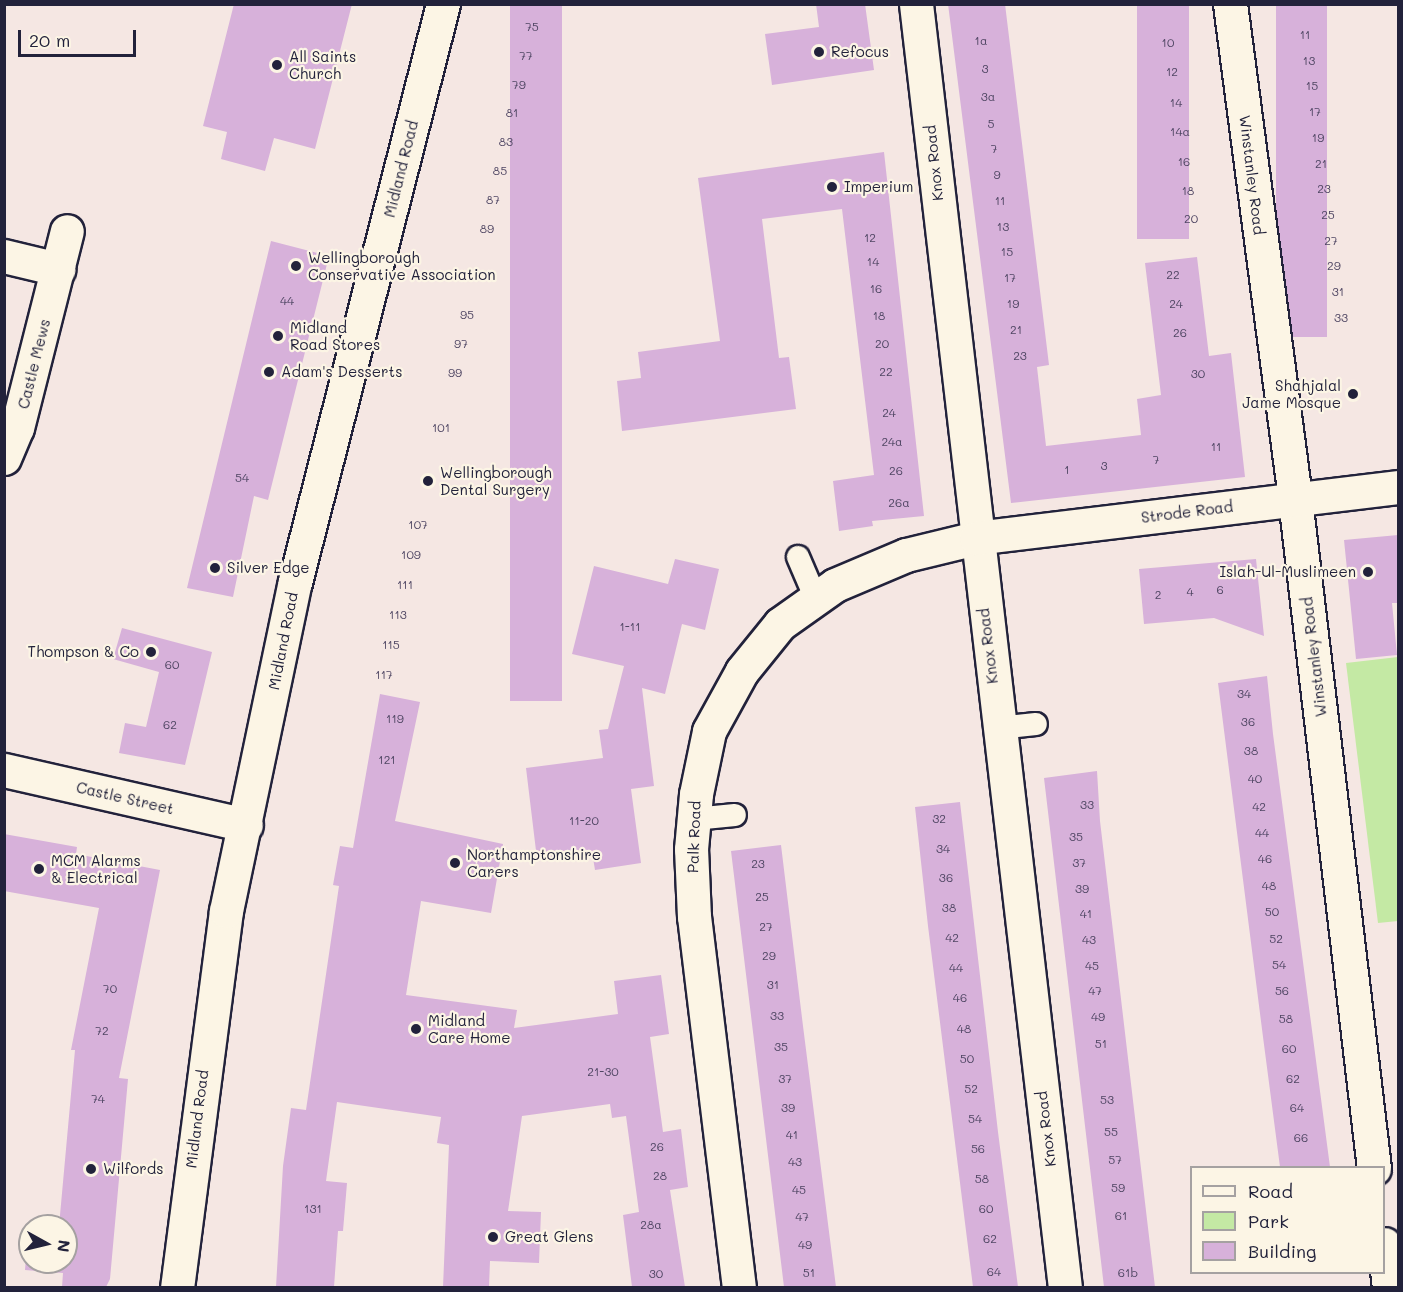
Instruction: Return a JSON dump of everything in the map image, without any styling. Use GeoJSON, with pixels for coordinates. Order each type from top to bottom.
{"type":"FeatureCollection","features":[{"type":"Feature","properties":{"kind":"street","name":"Midland Road"},"geometry":{"type":"LineString","coordinates":[[177,1287],[226,911],[246,825],[295,582],[443,4]]}},
{"type":"Feature","properties":{"kind":"street","name":"Knox Road"},"geometry":{"type":"LineString","coordinates":[[916,4],[998,728],[1065,1287]]}},
{"type":"Feature","properties":{"kind":"street","name":"Winstanley Road"},"geometry":{"type":"LineString","coordinates":[[1230,4],[1295,499],[1374,1166]]}},
{"type":"Feature","properties":{"kind":"street","name":"Castle Mews"},"geometry":{"type":"LineString","coordinates":[[4,458],[17,428],[68,231]]}},
{"type":"Feature","properties":{"kind":"street"},"geometry":{"type":"LineString","coordinates":[[4,256],[58,269]]}},
{"type":"Feature","properties":{"kind":"street","name":"Strode Road"},"geometry":{"type":"LineString","coordinates":[[976,538],[1398,487]]}},
{"type":"Feature","properties":{"kind":"street","name":"Palk Road"},"geometry":{"type":"LineString","coordinates":[[739,1287],[694,917],[691,849],[709,731],[742,671],[780,624],[835,585],[906,555],[976,538]]}},
{"type":"Feature","properties":{"kind":"street","name":"Castle Street"},"geometry":{"type":"LineString","coordinates":[[4,770],[246,825]]}},
{"type":"Feature","properties":{"kind":"street"},"geometry":{"type":"LineString","coordinates":[[1385,1258],[1389,1287]]}},
{"type":"Feature","properties":{"kind":"lane"},"geometry":{"type":"LineString","coordinates":[[798,557],[816,599]]}},
{"type":"Feature","properties":{"kind":"lane"},"geometry":{"type":"LineString","coordinates":[[998,728],[1036,724]]}},
{"type":"Feature","properties":{"kind":"lane"},"geometry":{"type":"LineString","coordinates":[[694,819],[735,815]]}},
{"type":"Feature","properties":{"kind":"green space"},"geometry":{"type":"Polygon","coordinates":[[[1398,657],[1398,921],[1378,923],[1346,663],[1398,657]]]}},
{"type":"Feature","properties":{"kind":"building","name":"All Saints Church"},"geometry":{"type":"Polygon","coordinates":[[[234,4],[352,4],[315,149],[274,138],[265,171],[221,159],[227,132],[203,126],[234,4]]]}},
{"type":"Feature","properties":{"kind":"building"},"geometry":{"type":"Polygon","coordinates":[[[510,4],[562,4],[562,701],[510,701],[510,4]]]}},
{"type":"Feature","properties":{"kind":"building","name":"Refocus"},"geometry":{"type":"Polygon","coordinates":[[[816,4],[865,4],[874,70],[772,85],[765,34],[819,27],[816,4]]]}},
{"type":"Feature","properties":{"kind":"building"},"geometry":{"type":"Polygon","coordinates":[[[948,4],[1005,4],[1049,365],[1037,367],[1046,446],[1141,435],[1137,399],[1161,395],[1145,263],[1197,257],[1209,356],[1231,353],[1245,477],[1011,503],[948,4]]]}},
{"type":"Feature","properties":{"kind":"building"},"geometry":{"type":"Polygon","coordinates":[[[1137,4],[1189,4],[1189,239],[1137,239],[1137,4]]]}},
{"type":"Feature","properties":{"kind":"building"},"geometry":{"type":"Polygon","coordinates":[[[1276,4],[1327,4],[1327,337],[1276,337],[1276,4]]]}},
{"type":"Feature","properties":{"kind":"building"},"geometry":{"type":"Polygon","coordinates":[[[884,152],[924,516],[872,521],[873,526],[839,531],[833,481],[874,475],[842,209],[762,219],[779,358],[789,357],[796,409],[622,431],[617,381],[641,378],[638,352],[720,341],[698,178],[884,152]]]}},
{"type":"Feature","properties":{"kind":"building"},"geometry":{"type":"Polygon","coordinates":[[[271,241],[329,256],[268,500],[254,496],[233,597],[187,588],[271,241]]]}},
{"type":"Feature","properties":{"kind":"building","name":"Islah-Ul-Muslimeen"},"geometry":{"type":"Polygon","coordinates":[[[1398,535],[1398,603],[1392,603],[1397,655],[1356,659],[1344,540],[1398,535]]]}},
{"type":"Feature","properties":{"kind":"building"},"geometry":{"type":"Polygon","coordinates":[[[675,559],[719,569],[705,630],[682,624],[665,694],[642,688],[654,786],[631,789],[641,863],[595,870],[592,852],[537,859],[526,768],[603,758],[599,730],[608,729],[624,666],[572,654],[594,566],[668,584],[675,559]]]}},
{"type":"Feature","properties":{"kind":"building"},"geometry":{"type":"Polygon","coordinates":[[[1256,559],[1264,636],[1214,618],[1144,624],[1139,569],[1256,559]]]}},
{"type":"Feature","properties":{"kind":"building"},"geometry":{"type":"Polygon","coordinates":[[[122,628],[212,652],[185,765],[119,753],[125,723],[146,727],[159,672],[113,659],[122,628]]]}},
{"type":"Feature","properties":{"kind":"building"},"geometry":{"type":"Polygon","coordinates":[[[1267,676],[1330,1166],[1280,1166],[1218,683],[1267,676]]]}},
{"type":"Feature","properties":{"kind":"building"},"geometry":{"type":"Polygon","coordinates":[[[380,694],[420,702],[395,821],[503,844],[491,913],[421,901],[406,995],[517,1010],[514,1028],[618,1014],[614,981],[661,975],[669,1034],[650,1037],[663,1132],[681,1129],[688,1187],[670,1190],[685,1287],[632,1287],[623,1215],[639,1212],[626,1116],[612,1118],[610,1104],[522,1116],[508,1211],[541,1212],[539,1263],[490,1261],[489,1287],[443,1287],[449,1145],[437,1143],[441,1117],[337,1102],[326,1181],[347,1183],[343,1231],[338,1231],[334,1287],[276,1287],[283,1166],[291,1108],[306,1110],[339,886],[333,885],[340,846],[353,848],[380,694]]]}},
{"type":"Feature","properties":{"kind":"building"},"geometry":{"type":"Polygon","coordinates":[[[1097,771],[1100,821],[1155,1287],[1104,1287],[1044,778],[1097,771]]]}},
{"type":"Feature","properties":{"kind":"building"},"geometry":{"type":"Polygon","coordinates":[[[960,802],[1018,1287],[973,1287],[928,926],[915,807],[960,802]]]}},
{"type":"Feature","properties":{"kind":"building"},"geometry":{"type":"Polygon","coordinates":[[[4,834],[77,847],[76,854],[160,870],[119,1078],[128,1079],[110,1279],[106,1287],[62,1287],[63,1274],[78,1274],[78,1214],[60,1214],[75,1050],[71,1050],[99,908],[4,891],[4,834]]]}},
{"type":"Feature","properties":{"kind":"building"},"geometry":{"type":"Polygon","coordinates":[[[781,845],[836,1287],[784,1287],[731,851],[781,845]]]}},
{"type":"Feature","properties":{"kind":"place","name":"Refocus"},"geometry":{"type":"Point","coordinates":[819,52]}},
{"type":"Feature","properties":{"kind":"place","name":"All Saints Church"},"geometry":{"type":"Point","coordinates":[277,65]}},
{"type":"Feature","properties":{"kind":"place","name":"Imperium"},"geometry":{"type":"Point","coordinates":[832,187]}},
{"type":"Feature","properties":{"kind":"place","name":"Wellingborough Conservative Association"},"geometry":{"type":"Point","coordinates":[296,266]}},
{"type":"Feature","properties":{"kind":"place","name":"Midland Road Stores"},"geometry":{"type":"Point","coordinates":[278,336]}},
{"type":"Feature","properties":{"kind":"place","name":"Adam's Desserts"},"geometry":{"type":"Point","coordinates":[269,372]}},
{"type":"Feature","properties":{"kind":"place","name":"Shahjalal Jame Mosque"},"geometry":{"type":"Point","coordinates":[1353,394]}},
{"type":"Feature","properties":{"kind":"place","name":"Wellingborough Dental Surgery"},"geometry":{"type":"Point","coordinates":[428,481]}},
{"type":"Feature","properties":{"kind":"place","name":"Silver Edge"},"geometry":{"type":"Point","coordinates":[215,568]}},
{"type":"Feature","properties":{"kind":"place","name":"Islah-Ul-Muslimeen"},"geometry":{"type":"Point","coordinates":[1368,572]}},
{"type":"Feature","properties":{"kind":"place","name":"Thompson & Co"},"geometry":{"type":"Point","coordinates":[151,652]}},
{"type":"Feature","properties":{"kind":"place","name":"Northamptonshire Carers"},"geometry":{"type":"Point","coordinates":[455,863]}},
{"type":"Feature","properties":{"kind":"place","name":"MCM Alarms & Electrical"},"geometry":{"type":"Point","coordinates":[39,869]}},
{"type":"Feature","properties":{"kind":"place","name":"Midland Care Home"},"geometry":{"type":"Point","coordinates":[416,1029]}},
{"type":"Feature","properties":{"kind":"place","name":"Wilfords"},"geometry":{"type":"Point","coordinates":[91,1169]}},
{"type":"Feature","properties":{"kind":"place","name":"Great Glens"},"geometry":{"type":"Point","coordinates":[493,1237]}}]}
